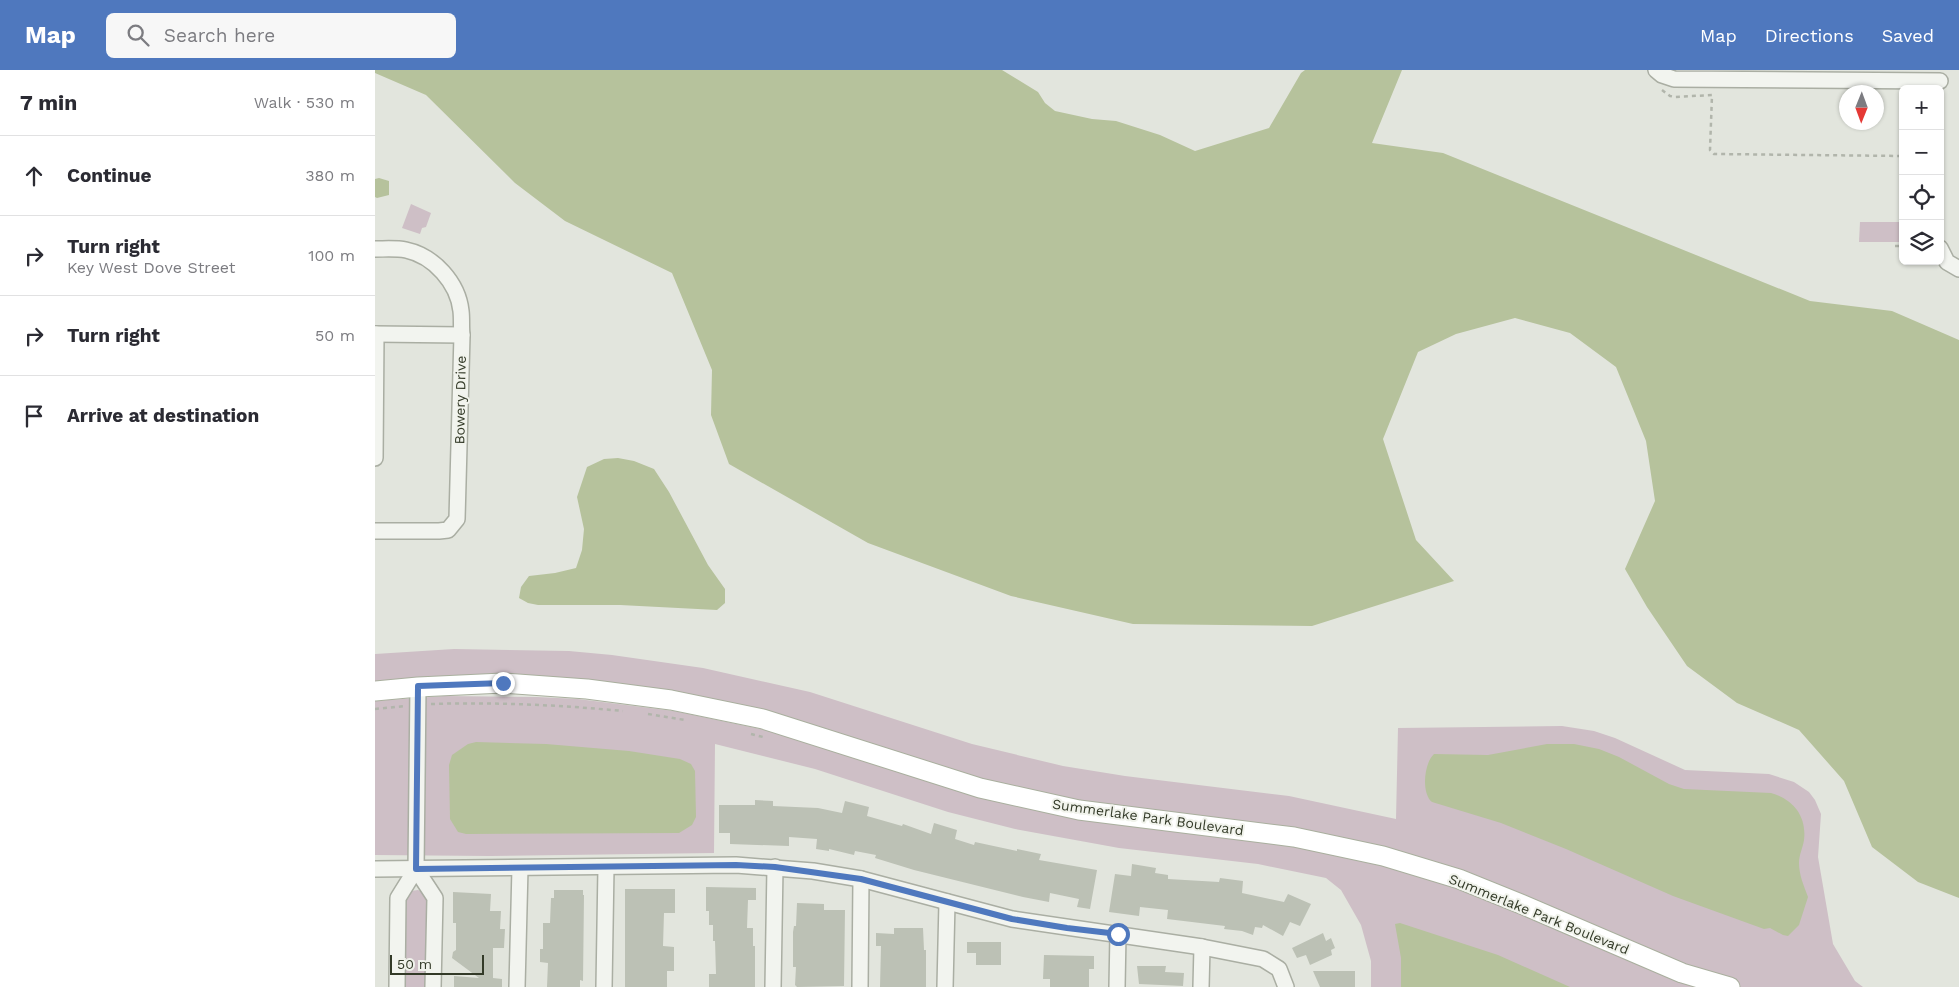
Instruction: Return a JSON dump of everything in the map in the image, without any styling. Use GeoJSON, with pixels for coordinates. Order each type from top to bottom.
{"type":"FeatureCollection","features":[{"type":"Feature","properties":{"kind":"main road","name":"Summerlake Park Boulevard"},"geometry":{"type":"LineString","coordinates":[[375,691],[418,686],[503,683],[587,689],[671,700],[763,719],[980,788],[1079,810],[1294,837],[1383,856],[1459,880],[1521,904],[1682,973],[1730,987]]}},
{"type":"Feature","properties":{"kind":"street"},"geometry":{"type":"LineString","coordinates":[[1656,70],[1662,75],[1674,78],[1940,80]]}},
{"type":"Feature","properties":{"kind":"street","name":"Bowery Drive"},"geometry":{"type":"LineString","coordinates":[[375,249],[407,250],[430,261],[440,269],[454,288],[461,310],[457,519],[448,530],[439,532],[375,530]]}},
{"type":"Feature","properties":{"kind":"street"},"geometry":{"type":"LineString","coordinates":[[1944,256],[1947,262],[1959,269]]}},
{"type":"Feature","properties":{"kind":"street"},"geometry":{"type":"LineString","coordinates":[[375,458],[375,334],[461,335]]}},
{"type":"Feature","properties":{"kind":"street"},"geometry":{"type":"LineString","coordinates":[[397,987],[398,898],[416,869],[418,686]]}},
{"type":"Feature","properties":{"kind":"street"},"geometry":{"type":"LineString","coordinates":[[375,869],[736,865],[775,867],[861,879],[1012,919],[1202,947],[1263,959],[1279,969],[1286,987]]}},
{"type":"Feature","properties":{"kind":"street"},"geometry":{"type":"LineString","coordinates":[[604,987],[606,867]]}},
{"type":"Feature","properties":{"kind":"street"},"geometry":{"type":"LineString","coordinates":[[773,987],[775,867]]}},
{"type":"Feature","properties":{"kind":"street"},"geometry":{"type":"LineString","coordinates":[[517,987],[520,868]]}},
{"type":"Feature","properties":{"kind":"street"},"geometry":{"type":"LineString","coordinates":[[416,869],[435,898],[433,987]]}},
{"type":"Feature","properties":{"kind":"street"},"geometry":{"type":"LineString","coordinates":[[860,987],[861,879]]}},
{"type":"Feature","properties":{"kind":"street"},"geometry":{"type":"LineString","coordinates":[[945,987],[947,902]]}},
{"type":"Feature","properties":{"kind":"street"},"geometry":{"type":"LineString","coordinates":[[1117,987],[1118,934]]}},
{"type":"Feature","properties":{"kind":"street"},"geometry":{"type":"LineString","coordinates":[[1201,987],[1202,947]]}},
{"type":"Feature","properties":{"kind":"path"},"geometry":{"type":"LineString","coordinates":[[1658,86],[1670,96],[1675,97],[1712,95],[1711,150],[1714,154],[1899,156]]}},
{"type":"Feature","properties":{"kind":"shaded area"},"geometry":{"type":"Polygon","coordinates":[[[375,70],[1002,70],[1038,92],[1045,103],[1055,111],[1092,119],[1116,121],[1160,135],[1195,151],[1269,128],[1301,73],[1305,70],[1402,70],[1372,143],[1443,153],[1810,301],[1892,311],[1959,340],[1959,898],[1918,882],[1872,847],[1844,781],[1799,730],[1737,703],[1687,666],[1647,607],[1625,569],[1655,501],[1646,441],[1616,367],[1570,333],[1515,318],[1456,334],[1418,352],[1383,439],[1416,540],[1454,581],[1312,626],[1133,624],[1011,596],[868,543],[729,464],[711,415],[712,370],[672,273],[565,221],[515,183],[426,95],[375,73],[375,70]]]}},
{"type":"Feature","properties":{"kind":"shaded area"},"geometry":{"type":"Polygon","coordinates":[[[379,178],[389,181],[389,195],[377,198],[375,197],[375,179],[379,178]]]}},
{"type":"Feature","properties":{"kind":"shaded area"},"geometry":{"type":"Polygon","coordinates":[[[411,204],[431,213],[426,227],[422,228],[420,234],[402,228],[411,204]]]}},
{"type":"Feature","properties":{"kind":"shaded area"},"geometry":{"type":"Polygon","coordinates":[[[1860,222],[1899,222],[1899,242],[1859,242],[1860,222]]]}},
{"type":"Feature","properties":{"kind":"shaded area"},"geometry":{"type":"Polygon","coordinates":[[[618,458],[634,461],[654,469],[669,492],[708,565],[725,589],[725,603],[717,610],[620,605],[538,605],[528,603],[519,598],[521,587],[529,576],[576,568],[582,550],[584,529],[577,497],[587,467],[604,459],[618,458]]]}},
{"type":"Feature","properties":{"kind":"shaded area"},"geometry":{"type":"Polygon","coordinates":[[[454,649],[569,651],[703,668],[810,692],[972,744],[1063,766],[1125,776],[1289,796],[1396,819],[1398,728],[1562,726],[1594,731],[1615,738],[1685,770],[1769,774],[1794,782],[1809,792],[1821,814],[1818,857],[1833,944],[1855,981],[1863,987],[1730,987],[1383,856],[1079,810],[763,719],[587,689],[375,691],[375,654],[454,649]]]}},
{"type":"Feature","properties":{"kind":"shaded area"},"geometry":{"type":"Polygon","coordinates":[[[444,696],[578,699],[674,711],[780,733],[851,754],[1252,838],[1354,857],[1456,886],[1706,987],[1371,987],[1371,961],[1361,925],[1341,890],[1326,878],[1258,864],[1119,848],[1015,829],[948,812],[815,769],[715,744],[714,853],[490,856],[375,855],[375,701],[444,696]]]}},
{"type":"Feature","properties":{"kind":"shaded area"},"geometry":{"type":"Polygon","coordinates":[[[476,742],[546,744],[629,751],[680,759],[691,764],[695,771],[696,817],[692,825],[679,833],[466,834],[458,832],[450,819],[449,765],[452,755],[468,744],[476,742]]]}},
{"type":"Feature","properties":{"kind":"shaded area"},"geometry":{"type":"Polygon","coordinates":[[[1547,744],[1574,744],[1599,749],[1619,757],[1669,784],[1684,789],[1771,793],[1792,804],[1801,816],[1803,823],[1804,840],[1799,867],[1808,897],[1799,925],[1788,936],[1770,928],[1764,929],[1673,896],[1501,823],[1432,802],[1426,792],[1426,771],[1434,754],[1488,755],[1547,744]]]}},
{"type":"Feature","properties":{"kind":"shaded area"},"geometry":{"type":"Polygon","coordinates":[[[418,890],[428,895],[429,987],[403,987],[406,900],[411,891],[418,890]]]}},
{"type":"Feature","properties":{"kind":"shaded area"},"geometry":{"type":"Polygon","coordinates":[[[1400,923],[1498,955],[1570,987],[1401,987],[1401,958],[1395,924],[1400,923]]]}},
{"type":"Feature","properties":{"kind":"building"},"geometry":{"type":"Polygon","coordinates":[[[755,800],[773,801],[773,806],[818,808],[842,813],[845,801],[869,807],[867,816],[902,826],[903,824],[931,834],[934,823],[957,830],[955,839],[974,845],[975,842],[1017,851],[1017,849],[1041,854],[1039,860],[1097,870],[1090,909],[1077,907],[1079,899],[1050,893],[1049,902],[914,870],[875,858],[876,855],[855,851],[854,855],[829,849],[829,851],[816,849],[817,839],[789,837],[789,846],[730,844],[730,833],[719,833],[719,805],[755,805],[755,800]]]}},
{"type":"Feature","properties":{"kind":"building"},"geometry":{"type":"Polygon","coordinates":[[[1132,864],[1156,868],[1155,873],[1168,875],[1168,879],[1219,882],[1220,878],[1243,881],[1242,893],[1284,902],[1288,894],[1311,904],[1300,926],[1290,922],[1283,936],[1263,925],[1262,928],[1255,927],[1253,935],[1242,931],[1224,929],[1225,926],[1167,919],[1168,910],[1140,907],[1139,916],[1109,912],[1115,874],[1131,876],[1132,864]]]}},
{"type":"Feature","properties":{"kind":"building"},"geometry":{"type":"Polygon","coordinates":[[[706,887],[756,888],[756,900],[748,900],[747,928],[753,928],[755,987],[709,987],[709,974],[716,974],[715,941],[713,941],[713,925],[709,925],[709,911],[706,911],[706,887]]]}},
{"type":"Feature","properties":{"kind":"building"},"geometry":{"type":"Polygon","coordinates":[[[625,889],[675,889],[675,913],[664,913],[663,946],[674,947],[674,971],[667,971],[667,987],[625,987],[625,889]]]}},
{"type":"Feature","properties":{"kind":"building"},"geometry":{"type":"Polygon","coordinates":[[[554,890],[583,890],[583,981],[580,980],[580,987],[547,987],[548,963],[540,962],[540,949],[543,949],[543,923],[550,923],[551,898],[554,898],[554,890]]]}},
{"type":"Feature","properties":{"kind":"building"},"geometry":{"type":"Polygon","coordinates":[[[453,892],[491,894],[490,911],[501,911],[500,929],[505,929],[504,948],[493,948],[493,978],[502,979],[502,987],[454,987],[454,976],[479,978],[452,958],[453,952],[456,950],[456,923],[453,923],[453,892]]]}},
{"type":"Feature","properties":{"kind":"building"},"geometry":{"type":"Polygon","coordinates":[[[797,903],[824,904],[824,910],[845,910],[844,986],[797,987],[795,985],[796,967],[793,967],[793,932],[794,926],[796,926],[797,903]]]}},
{"type":"Feature","properties":{"kind":"building"},"geometry":{"type":"Polygon","coordinates":[[[894,928],[923,928],[924,950],[926,950],[926,987],[880,987],[881,946],[876,946],[876,933],[894,934],[894,928]]]}},
{"type":"Feature","properties":{"kind":"building"},"geometry":{"type":"Polygon","coordinates":[[[1323,933],[1326,941],[1331,938],[1335,948],[1331,950],[1332,955],[1310,965],[1306,955],[1297,958],[1292,948],[1323,933]]]}},
{"type":"Feature","properties":{"kind":"building"},"geometry":{"type":"Polygon","coordinates":[[[967,942],[1001,942],[1001,965],[976,965],[976,953],[967,953],[967,942]]]}},
{"type":"Feature","properties":{"kind":"building"},"geometry":{"type":"Polygon","coordinates":[[[1044,955],[1094,956],[1094,969],[1089,969],[1089,987],[1050,987],[1050,979],[1043,979],[1044,955]]]}},
{"type":"Feature","properties":{"kind":"building"},"geometry":{"type":"Polygon","coordinates":[[[1137,966],[1166,966],[1165,972],[1184,973],[1183,986],[1139,984],[1137,966]]]}},
{"type":"Feature","properties":{"kind":"building"},"geometry":{"type":"Polygon","coordinates":[[[1313,971],[1355,971],[1355,987],[1320,987],[1313,971]]]}},
{"type":"Feature","properties":{"kind":"route"},"geometry":{"type":"LineString","coordinates":[[503,683],[418,686],[416,869],[736,865],[775,867],[861,879],[1012,919],[1118,934]]}}]}
